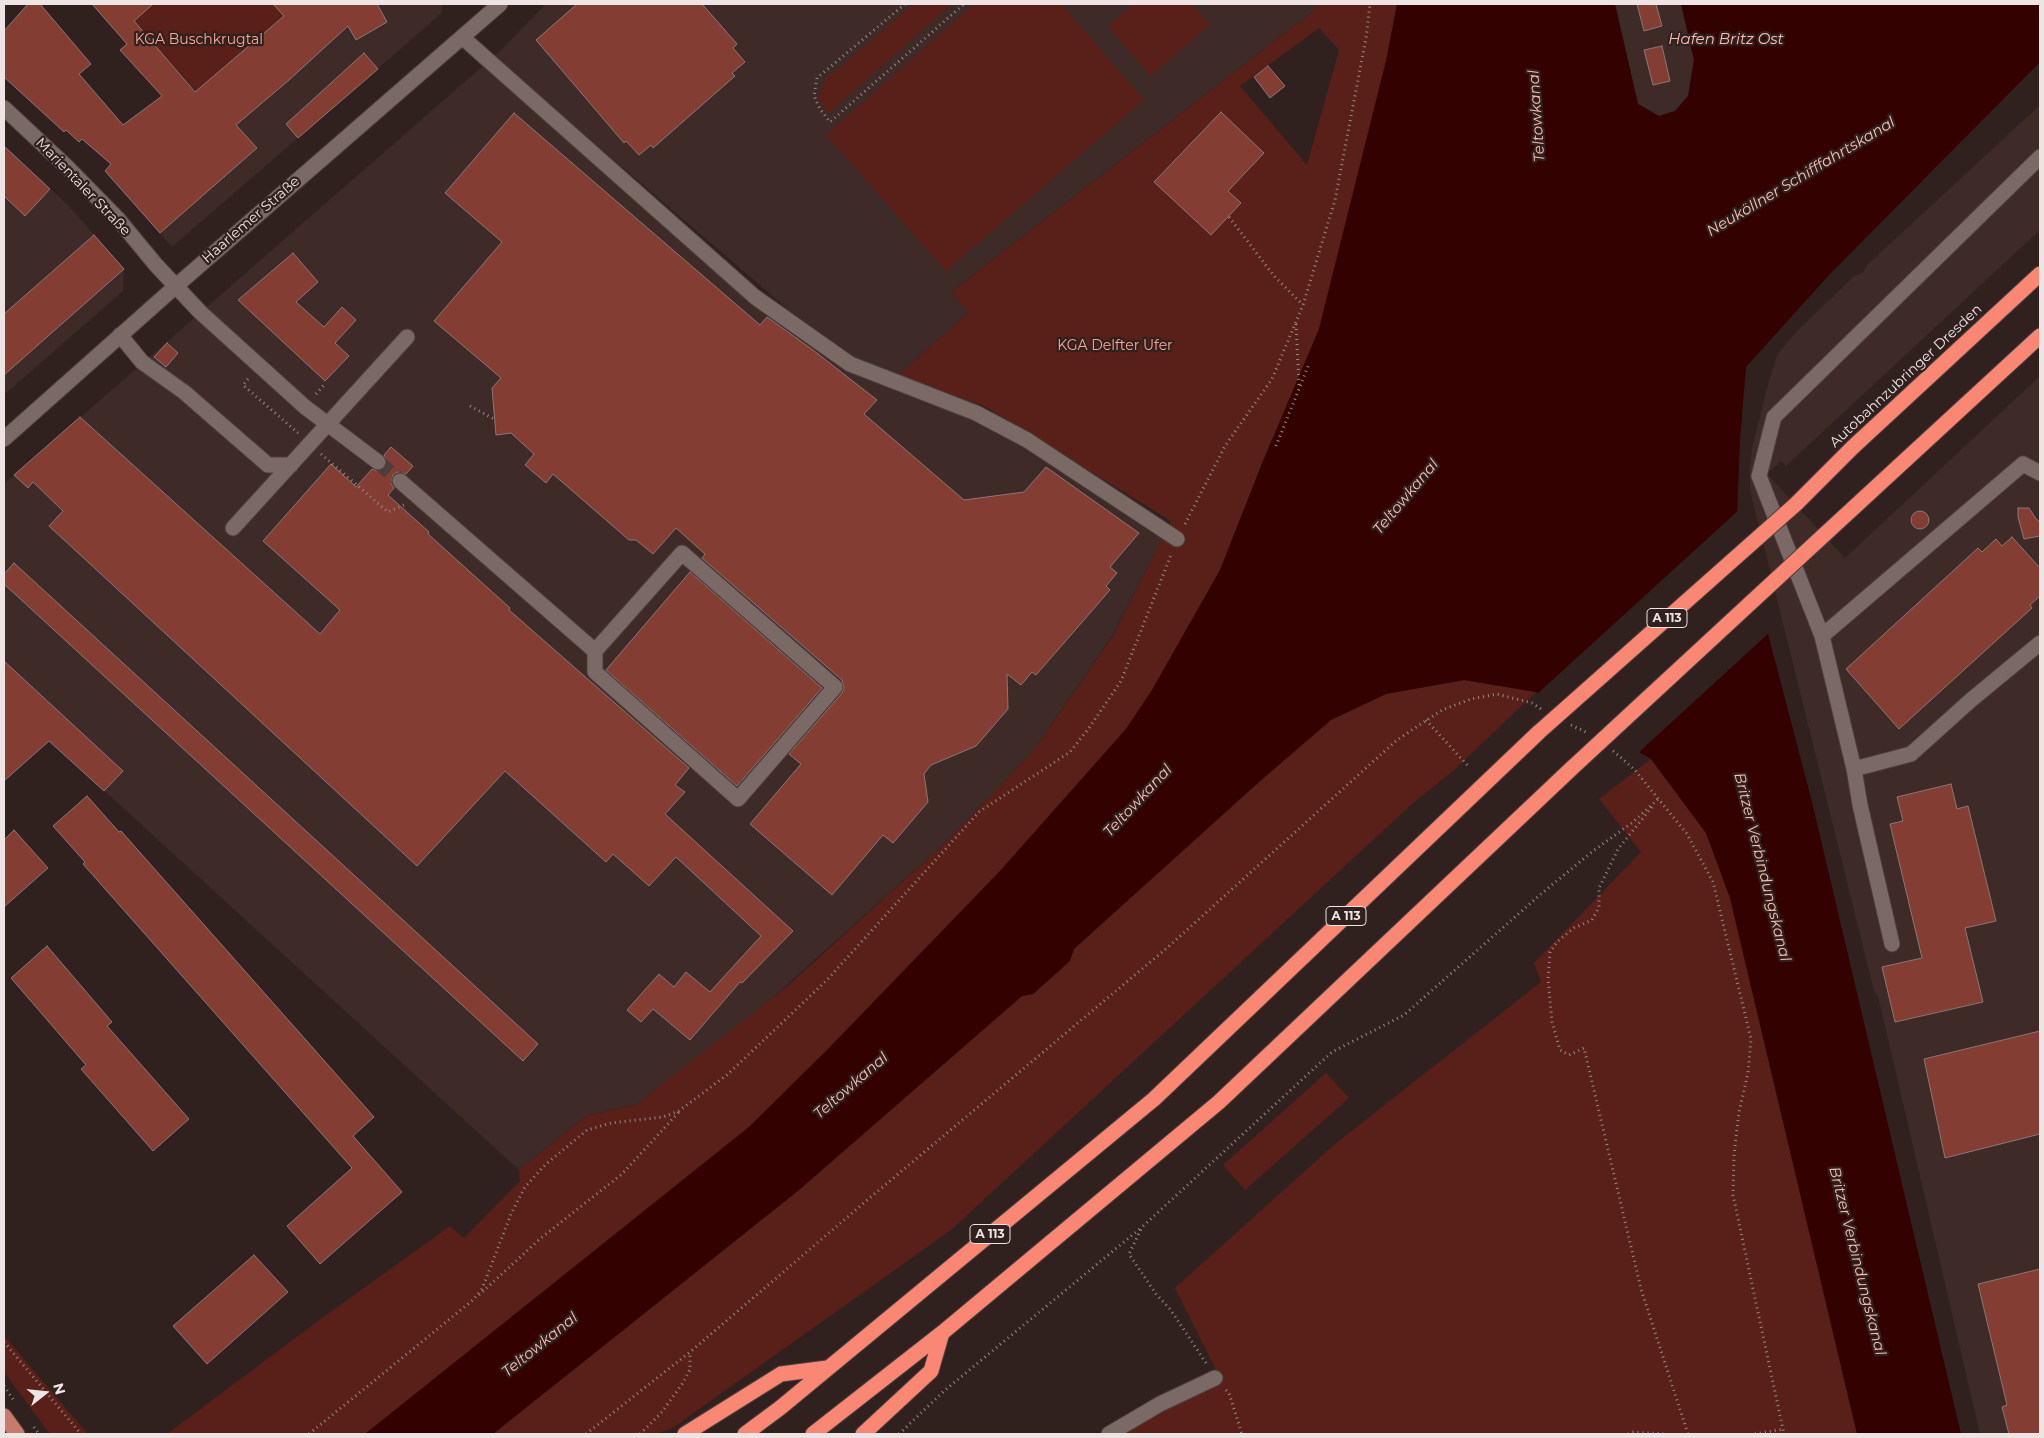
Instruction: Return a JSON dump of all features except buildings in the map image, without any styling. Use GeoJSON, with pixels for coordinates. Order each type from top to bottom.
{"type":"FeatureCollection","features":[{"type":"Feature","properties":{"kind":"highway","name":"Autobahnzubringer Dresden"},"geometry":{"type":"LineString","coordinates":[[827,1368],[1154,1099],[1538,732],[1796,504],[1853,447],[2040,274]]}},
{"type":"Feature","properties":{"kind":"highway"},"geometry":{"type":"LineString","coordinates":[[813,1434],[942,1333],[1219,1102],[1572,768],[2040,336]]}},
{"type":"Feature","properties":{"kind":"highway"},"geometry":{"type":"LineString","coordinates":[[863,1434],[931,1371],[942,1333]]}},
{"type":"Feature","properties":{"kind":"highway"},"geometry":{"type":"LineString","coordinates":[[685,1434],[781,1374],[827,1368]]}},
{"type":"Feature","properties":{"kind":"highway","name":"A 113"},"geometry":{"type":"LineString","coordinates":[[745,1434],[780,1408],[827,1368]]}},
{"type":"Feature","properties":{"kind":"main road"},"geometry":{"type":"LineString","coordinates":[[4,1416],[17,1434]]}},
{"type":"Feature","properties":{"kind":"street","name":"Haarlemer Straße"},"geometry":{"type":"LineString","coordinates":[[4,439],[120,335],[462,37],[482,9],[500,4]]}},
{"type":"Feature","properties":{"kind":"street"},"geometry":{"type":"LineString","coordinates":[[462,37],[755,297],[850,364],[976,413],[1028,440],[1177,539]]}},
{"type":"Feature","properties":{"kind":"street","name":"Marientaler Straße"},"geometry":{"type":"LineString","coordinates":[[5,111],[67,166],[118,219],[139,246],[200,312],[259,367],[378,462]]}},
{"type":"Feature","properties":{"kind":"street"},"geometry":{"type":"LineString","coordinates":[[1892,944],[1860,805],[1854,769],[1822,636],[1759,476],[1774,418],[2040,157]]}},
{"type":"Feature","properties":{"kind":"street"},"geometry":{"type":"LineString","coordinates":[[120,335],[142,362],[184,392],[268,465],[291,465]]}},
{"type":"Feature","properties":{"kind":"street"},"geometry":{"type":"LineString","coordinates":[[233,528],[407,337]]}},
{"type":"Feature","properties":{"kind":"street"},"geometry":{"type":"LineString","coordinates":[[1822,636],[2022,464],[2040,473]]}},
{"type":"Feature","properties":{"kind":"street"},"geometry":{"type":"LineString","coordinates":[[400,481],[595,651],[595,672],[738,799],[835,687],[682,553],[595,651]]}},
{"type":"Feature","properties":{"kind":"street"},"geometry":{"type":"LineString","coordinates":[[1854,769],[1911,754],[1971,700],[2040,643]]}},
{"type":"Feature","properties":{"kind":"street"},"geometry":{"type":"LineString","coordinates":[[1109,1434],[1160,1404],[1215,1378]]}},
{"type":"Feature","properties":{"kind":"path"},"geometry":{"type":"LineString","coordinates":[[905,4],[817,78],[814,96],[820,109],[830,122],[963,4]]}},
{"type":"Feature","properties":{"kind":"path"},"geometry":{"type":"LineString","coordinates":[[309,1434],[474,1300],[541,1238],[622,1174],[679,1111],[728,1074],[826,981],[917,884],[979,812],[1070,752],[1089,728],[1121,681],[1177,539],[1225,446],[1272,379],[1303,305],[1335,200],[1366,38],[1370,4]]}},
{"type":"Feature","properties":{"kind":"path"},"geometry":{"type":"LineString","coordinates":[[1229,217],[1274,276],[1303,305]]}},
{"type":"Feature","properties":{"kind":"path"},"geometry":{"type":"LineString","coordinates":[[1296,323],[1299,388]]}},
{"type":"Feature","properties":{"kind":"path"},"geometry":{"type":"LineString","coordinates":[[1276,446],[1309,364]]}},
{"type":"Feature","properties":{"kind":"path"},"geometry":{"type":"LineString","coordinates":[[243,385],[388,512],[418,498]]}},
{"type":"Feature","properties":{"kind":"path"},"geometry":{"type":"LineString","coordinates":[[470,406],[494,419]]}},
{"type":"Feature","properties":{"kind":"path"},"geometry":{"type":"LineString","coordinates":[[586,1434],[690,1352],[1167,948],[1397,740],[1442,710],[1471,700],[1497,694],[1532,703],[1545,711]]}},
{"type":"Feature","properties":{"kind":"path"},"geometry":{"type":"LineString","coordinates":[[1426,720],[1469,767]]}},
{"type":"Feature","properties":{"kind":"path"},"geometry":{"type":"LineString","coordinates":[[1569,724],[1593,737]]}},
{"type":"Feature","properties":{"kind":"path"},"geometry":{"type":"LineString","coordinates":[[1606,746],[1634,769],[1688,834],[1713,882],[1751,1039],[1748,1073],[1739,1112],[1734,1155],[1733,1195],[1784,1434]]}},
{"type":"Feature","properties":{"kind":"path"},"geometry":{"type":"LineString","coordinates":[[899,1434],[944,1391],[1142,1227],[1332,1052],[1404,1015],[1540,894],[1593,851],[1634,822],[1658,799]]}},
{"type":"Feature","properties":{"kind":"path"},"geometry":{"type":"LineString","coordinates":[[1658,799],[1618,849],[1599,888],[1599,907],[1592,920],[1574,928],[1558,941],[1550,952],[1548,978],[1552,1022],[1560,1050],[1569,1055],[1584,1048],[1641,1289],[1688,1434]]}},
{"type":"Feature","properties":{"kind":"path"},"geometry":{"type":"LineString","coordinates":[[474,1300],[482,1289],[511,1214],[525,1187],[536,1173],[587,1130],[611,1124],[663,1118],[679,1111]]}},
{"type":"Feature","properties":{"kind":"path"},"geometry":{"type":"LineString","coordinates":[[1142,1227],[1129,1254],[1156,1294],[1170,1309],[1215,1378],[1229,1394],[1242,1434]]}},
{"type":"Feature","properties":{"kind":"path"},"geometry":{"type":"LineString","coordinates":[[4,1342],[81,1434]]}},
{"type":"Feature","properties":{"kind":"path"},"geometry":{"type":"LineString","coordinates":[[640,1434],[662,1412],[682,1384],[690,1370],[690,1352]]}},
{"type":"Feature","properties":{"kind":"path"},"geometry":{"type":"LineString","coordinates":[[1755,1434],[1783,1429]]}},
{"type":"Feature","properties":{"kind":"path"},"geometry":{"type":"LineString","coordinates":[[1628,1434],[1632,1432],[1665,1434]]}},
{"type":"Feature","properties":{"kind":"shaded area"},"geometry":{"type":"Polygon","coordinates":[[[298,4],[442,4],[442,13],[172,247],[105,171],[298,4]]]}},
{"type":"Feature","properties":{"kind":"shaded area"},"geometry":{"type":"Polygon","coordinates":[[[546,4],[1316,4],[1312,12],[951,292],[970,312],[898,375],[866,365],[790,311],[494,57],[546,4]]]}},
{"type":"Feature","properties":{"kind":"shaded area"},"geometry":{"type":"Polygon","coordinates":[[[1615,4],[1681,4],[1694,60],[1688,96],[1675,111],[1659,116],[1638,104],[1615,4]]]}},
{"type":"Feature","properties":{"kind":"shaded area"},"geometry":{"type":"Polygon","coordinates":[[[484,65],[848,368],[896,391],[935,403],[1026,445],[1163,537],[1112,636],[1031,754],[945,843],[741,1026],[637,1104],[586,1116],[519,1170],[4,699],[4,484],[484,65]]]}},
{"type":"Feature","properties":{"kind":"shaded area"},"geometry":{"type":"Polygon","coordinates":[[[2040,105],[2040,230],[1786,466],[1781,461],[1767,474],[1845,558],[2040,376],[2040,1434],[1980,1434],[1878,996],[1874,991],[1750,490],[1750,467],[1752,448],[1777,355],[1797,331],[1853,277],[1863,272],[1867,265],[2040,105]]]}},
{"type":"Feature","properties":{"kind":"shaded area"},"geometry":{"type":"Polygon","coordinates":[[[4,146],[68,205],[124,269],[123,291],[4,395],[4,146]]]}},
{"type":"Feature","properties":{"kind":"green space","name":"KGA Buschkrugtal"},"geometry":{"type":"Polygon","coordinates":[[[119,4],[298,4],[196,92],[119,4]]]}},
{"type":"Feature","properties":{"kind":"green space"},"geometry":{"type":"Polygon","coordinates":[[[914,4],[952,4],[828,114],[818,98],[825,80],[914,4]]]}},
{"type":"Feature","properties":{"kind":"green space"},"geometry":{"type":"Polygon","coordinates":[[[974,4],[1061,4],[1144,100],[946,271],[826,135],[974,4]]]}},
{"type":"Feature","properties":{"kind":"green space"},"geometry":{"type":"Polygon","coordinates":[[[1134,4],[1192,4],[1210,25],[1150,76],[1108,26],[1134,4]]]}},
{"type":"Feature","properties":{"kind":"green space","name":"KGA Delfter Ufer"},"geometry":{"type":"Polygon","coordinates":[[[1316,4],[1397,4],[1386,61],[1319,329],[1263,461],[1220,570],[1152,690],[1126,729],[1000,871],[828,1049],[749,1127],[365,1434],[167,1434],[318,1321],[450,1226],[464,1238],[520,1181],[519,1170],[586,1116],[637,1104],[791,983],[945,843],[1031,754],[1112,637],[1171,521],[984,406],[898,375],[969,312],[951,292],[1312,12],[1316,4]],[[1319,28],[1240,86],[1307,165],[1339,50],[1319,28]]]}},
{"type":"Feature","properties":{"kind":"green space"},"geometry":{"type":"Polygon","coordinates":[[[1464,680],[1536,692],[1453,771],[1412,804],[951,1230],[671,1429],[654,1434],[493,1434],[799,1190],[1022,996],[1033,994],[1070,961],[1074,949],[1259,782],[1331,720],[1386,694],[1464,680]]]}},
{"type":"Feature","properties":{"kind":"green space"},"geometry":{"type":"Polygon","coordinates":[[[1651,759],[1706,833],[1730,898],[1857,1434],[1109,1434],[1218,1374],[1175,1288],[1335,1144],[1541,982],[1534,963],[1641,852],[1599,799],[1651,759]]]}},
{"type":"Feature","properties":{"kind":"green space"},"geometry":{"type":"Polygon","coordinates":[[[1326,1073],[1349,1098],[1245,1190],[1223,1165],[1326,1073]]]}},
{"type":"Feature","properties":{"kind":"green space"},"geometry":{"type":"Polygon","coordinates":[[[4,1335],[88,1434],[50,1434],[4,1372],[4,1335]]]}},
{"type":"Feature","properties":{"kind":"water"},"geometry":{"type":"Polygon","coordinates":[[[1397,4],[1615,4],[1638,104],[1659,116],[1675,111],[1688,96],[1694,60],[1681,4],[2040,4],[2040,62],[1829,275],[1746,367],[1740,440],[1737,515],[1812,802],[1961,1434],[1857,1434],[1730,898],[1706,833],[1651,759],[1536,692],[1464,680],[1386,694],[1331,720],[1259,782],[1074,949],[1070,961],[1033,994],[1022,996],[799,1190],[493,1434],[365,1434],[749,1127],[828,1049],[1000,871],[1126,729],[1152,690],[1220,570],[1263,461],[1319,329],[1386,61],[1397,4]]]}},
{"type":"Feature","properties":{"kind":"pier"},"geometry":{"type":"Polygon","coordinates":[[[1740,509],[1770,632],[1637,754],[1536,695],[1740,509]]]}},
{"type":"Feature","properties":{"kind":"tunnel"},"geometry":{"type":"LineString","coordinates":[[378,462],[400,481]]}},
{"type":"Feature","properties":{"kind":"water label","name":"Hafen Britz Ost"},"geometry":{"type":"Point","coordinates":[1726,40]}},
{"type":"Feature","properties":{"kind":"water label","name":"Teltowkanal"},"geometry":{"type":"Point","coordinates":[1537,116]}},
{"type":"Feature","properties":{"kind":"water label","name":"Neuköllner Schifffahrtskanal"},"geometry":{"type":"Point","coordinates":[1801,177]}},
{"type":"Feature","properties":{"kind":"water label","name":"Teltowkanal"},"geometry":{"type":"Point","coordinates":[1406,497]}},
{"type":"Feature","properties":{"kind":"water label","name":"Teltowkanal"},"geometry":{"type":"Point","coordinates":[1138,801]}},
{"type":"Feature","properties":{"kind":"water label","name":"Britzer Verbindungskanal"},"geometry":{"type":"Point","coordinates":[1762,867]}},
{"type":"Feature","properties":{"kind":"water label","name":"Teltowkanal"},"geometry":{"type":"Point","coordinates":[851,1086]}},
{"type":"Feature","properties":{"kind":"water label","name":"Britzer Verbindungskanal"},"geometry":{"type":"Point","coordinates":[1857,1261]}},
{"type":"Feature","properties":{"kind":"water label","name":"Teltowkanal"},"geometry":{"type":"Point","coordinates":[540,1345]}}]}
